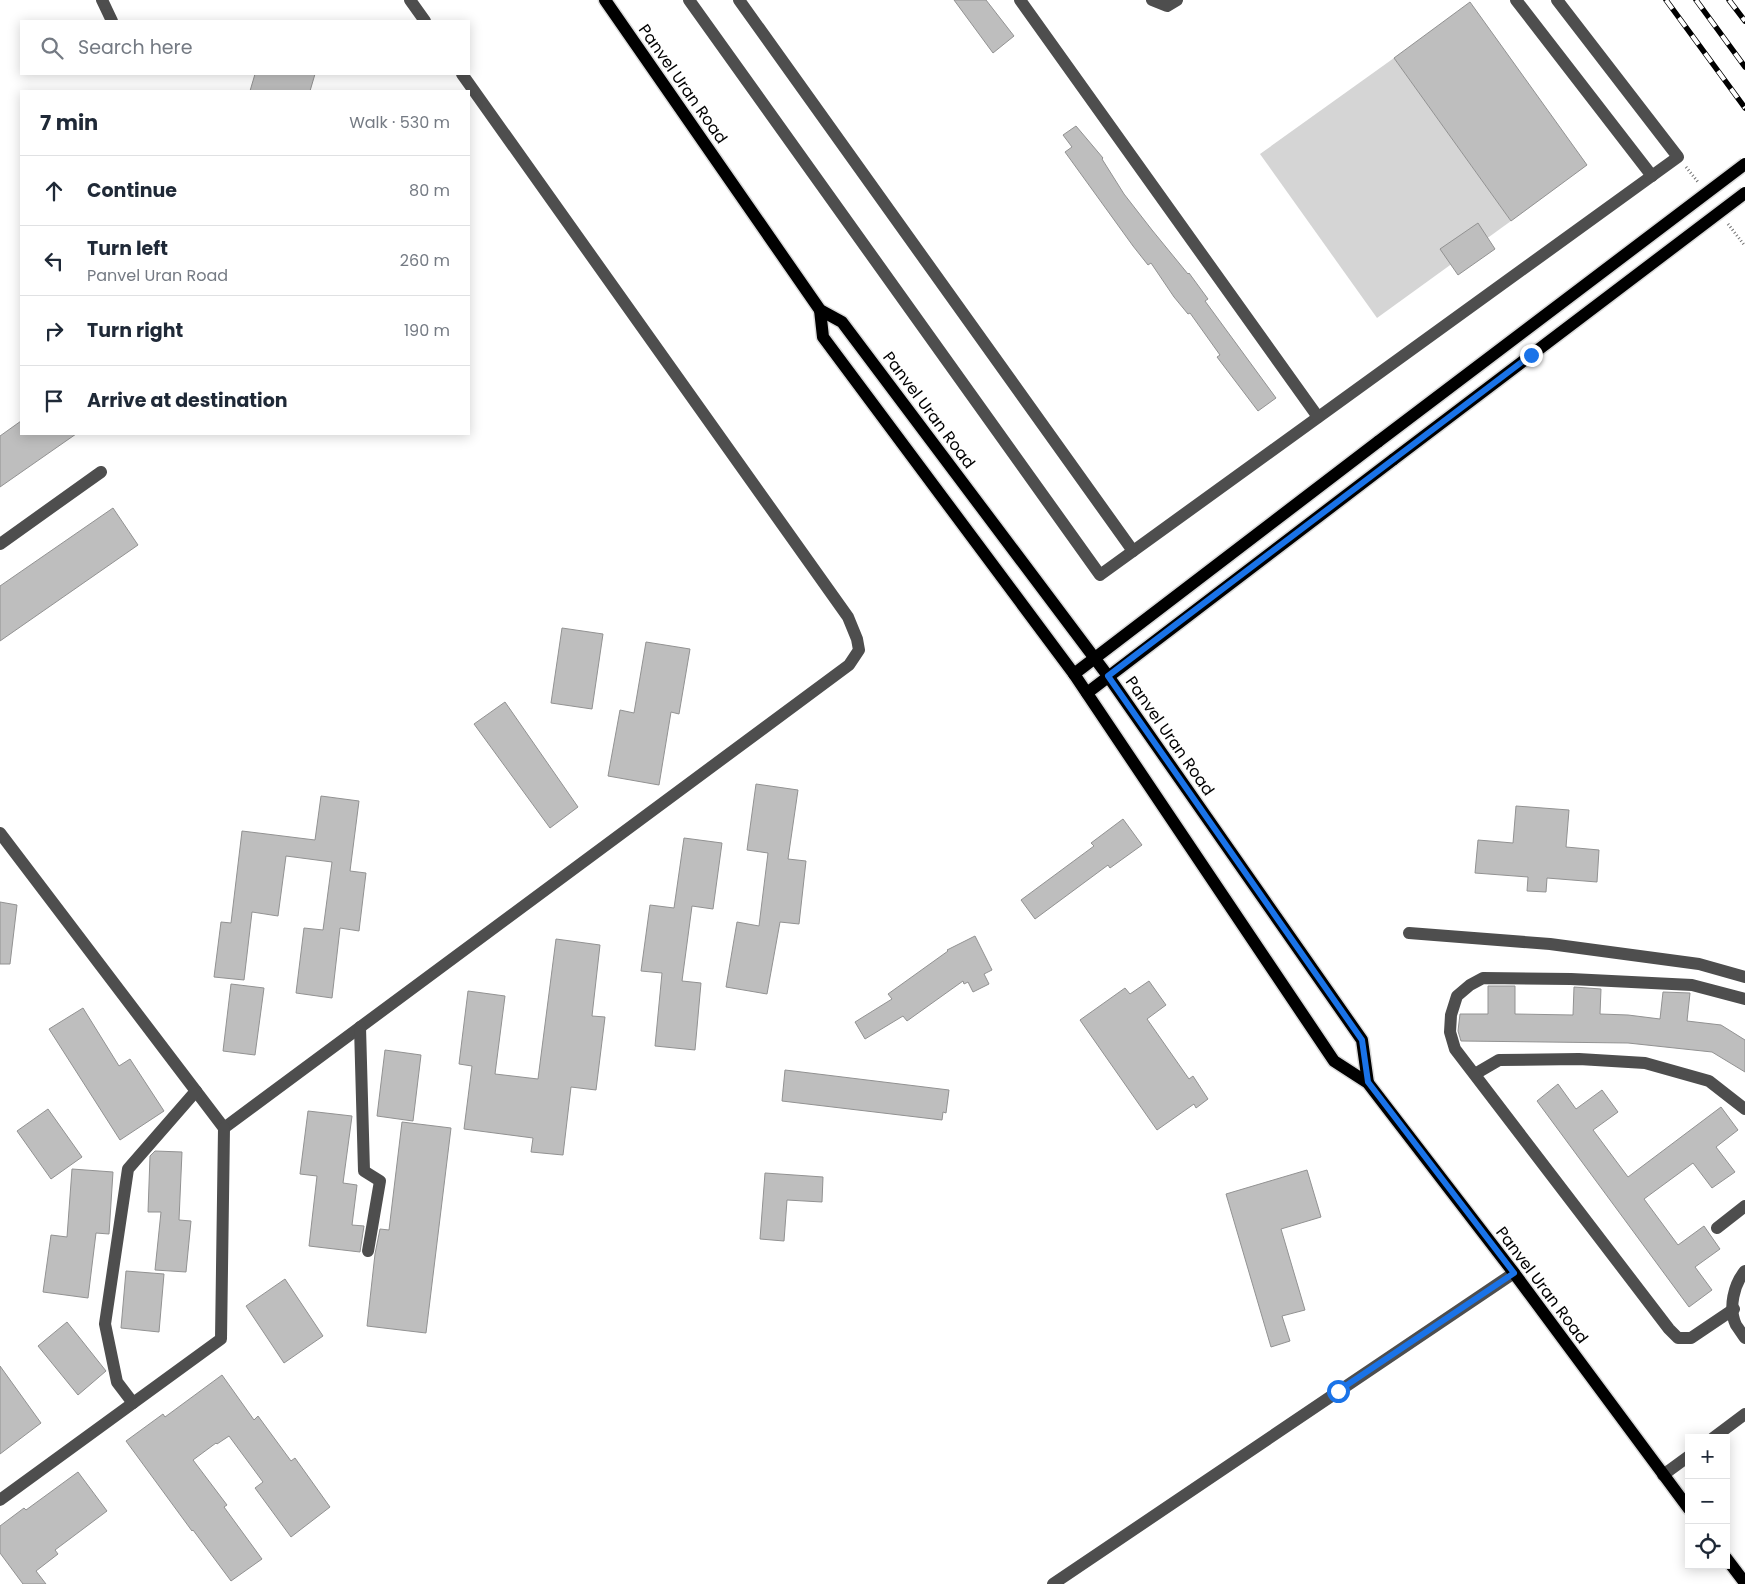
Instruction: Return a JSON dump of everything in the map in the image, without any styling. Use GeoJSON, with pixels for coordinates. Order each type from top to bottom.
{"type":"FeatureCollection","features":[{"type":"Feature","properties":{"kind":"main road","name":"Panvel Uran Road"},"geometry":{"type":"LineString","coordinates":[[605,0],[820,310],[842,322],[1108,676],[1362,1040],[1368,1082]]}},
{"type":"Feature","properties":{"kind":"main road"},"geometry":{"type":"LineString","coordinates":[[1074,674],[1745,164]]}},
{"type":"Feature","properties":{"kind":"main road"},"geometry":{"type":"LineString","coordinates":[[1087,693],[1745,193]]}},
{"type":"Feature","properties":{"kind":"main road","name":"Panvel Uran Road"},"geometry":{"type":"LineString","coordinates":[[820,310],[822,337],[1074,674],[1334,1061],[1368,1082],[1514,1273],[1685,1504]]}},
{"type":"Feature","properties":{"kind":"main road"},"geometry":{"type":"LineString","coordinates":[[1730,1563],[1745,1583]]}},
{"type":"Feature","properties":{"kind":"street"},"geometry":{"type":"LineString","coordinates":[[102,0],[112,20]]}},
{"type":"Feature","properties":{"kind":"street"},"geometry":{"type":"LineString","coordinates":[[410,0],[424,20]]}},
{"type":"Feature","properties":{"kind":"street"},"geometry":{"type":"LineString","coordinates":[[689,0],[1100,575],[1678,157],[1557,0]]}},
{"type":"Feature","properties":{"kind":"street"},"geometry":{"type":"LineString","coordinates":[[739,0],[1133,551]]}},
{"type":"Feature","properties":{"kind":"street"},"geometry":{"type":"LineString","coordinates":[[1020,0],[1318,417]]}},
{"type":"Feature","properties":{"kind":"street"},"geometry":{"type":"LineString","coordinates":[[1152,0],[1167,6],[1176,0]]}},
{"type":"Feature","properties":{"kind":"street"},"geometry":{"type":"LineString","coordinates":[[1516,0],[1652,176]]}},
{"type":"Feature","properties":{"kind":"street"},"geometry":{"type":"LineString","coordinates":[[224,1128],[849,665],[859,650],[857,639],[848,617],[463,75]]}},
{"type":"Feature","properties":{"kind":"street"},"geometry":{"type":"LineString","coordinates":[[0,544],[101,472]]}},
{"type":"Feature","properties":{"kind":"street"},"geometry":{"type":"LineString","coordinates":[[0,833],[224,1128],[222,1339],[0,1500]]}},
{"type":"Feature","properties":{"kind":"street"},"geometry":{"type":"LineString","coordinates":[[1409,933],[1550,944],[1699,964],[1745,977]]}},
{"type":"Feature","properties":{"kind":"street"},"geometry":{"type":"LineString","coordinates":[[1734,1309],[1691,1338],[1678,1338],[1669,1329],[1455,1049],[1450,1032],[1456,996],[1483,978],[1571,979],[1692,985],[1745,999]]}},
{"type":"Feature","properties":{"kind":"street"},"geometry":{"type":"LineString","coordinates":[[360,1027],[364,1172],[380,1181],[368,1251]]}},
{"type":"Feature","properties":{"kind":"street"},"geometry":{"type":"LineString","coordinates":[[1475,1074],[1499,1060],[1579,1059],[1645,1063],[1709,1081],[1745,1109]]}},
{"type":"Feature","properties":{"kind":"street"},"geometry":{"type":"LineString","coordinates":[[133,1403],[117,1382],[105,1324],[128,1168],[196,1091]]}},
{"type":"Feature","properties":{"kind":"street"},"geometry":{"type":"LineString","coordinates":[[1717,1228],[1745,1206]]}},
{"type":"Feature","properties":{"kind":"street"},"geometry":{"type":"LineString","coordinates":[[1745,1271],[1740,1277],[1733,1298],[1735,1323],[1745,1338]]}},
{"type":"Feature","properties":{"kind":"street"},"geometry":{"type":"LineString","coordinates":[[1053,1584],[1514,1273]]}},
{"type":"Feature","properties":{"kind":"street"},"geometry":{"type":"LineString","coordinates":[[1718,1434],[1745,1414]]}},
{"type":"Feature","properties":{"kind":"street"},"geometry":{"type":"LineString","coordinates":[[1663,1475],[1685,1459]]}},
{"type":"Feature","properties":{"kind":"shaded area"},"geometry":{"type":"Polygon","coordinates":[[[1394,58],[1511,221],[1377,318],[1260,154],[1394,58]]]}},
{"type":"Feature","properties":{"kind":"building"},"geometry":{"type":"Polygon","coordinates":[[[954,0],[986,0],[1014,36],[993,53],[954,0]]]}},
{"type":"Feature","properties":{"kind":"building"},"geometry":{"type":"Polygon","coordinates":[[[1470,2],[1587,165],[1511,221],[1394,58],[1470,2]]]}},
{"type":"Feature","properties":{"kind":"building"},"geometry":{"type":"Polygon","coordinates":[[[255,75],[315,75],[310,90],[250,90],[255,75]]]}},
{"type":"Feature","properties":{"kind":"building"},"geometry":{"type":"Polygon","coordinates":[[[1076,126],[1103,158],[1124,194],[1189,273],[1208,299],[1205,301],[1276,398],[1258,411],[1217,357],[1220,355],[1190,313],[1188,314],[1174,297],[1151,263],[1148,265],[1133,246],[1065,152],[1072,147],[1063,135],[1076,126]]]}},
{"type":"Feature","properties":{"kind":"building"},"geometry":{"type":"Polygon","coordinates":[[[1478,223],[1495,249],[1458,275],[1440,249],[1478,223]]]}},
{"type":"Feature","properties":{"kind":"building"},"geometry":{"type":"Polygon","coordinates":[[[20,422],[20,435],[75,435],[0,487],[0,436],[20,422]]]}},
{"type":"Feature","properties":{"kind":"building"},"geometry":{"type":"Polygon","coordinates":[[[113,508],[138,545],[0,641],[0,586],[113,508]]]}},
{"type":"Feature","properties":{"kind":"building"},"geometry":{"type":"Polygon","coordinates":[[[562,628],[603,634],[592,709],[551,703],[562,628]]]}},
{"type":"Feature","properties":{"kind":"building"},"geometry":{"type":"Polygon","coordinates":[[[646,642],[690,649],[679,714],[671,712],[659,785],[608,776],[620,710],[634,713],[646,642]]]}},
{"type":"Feature","properties":{"kind":"building"},"geometry":{"type":"Polygon","coordinates":[[[505,702],[578,807],[550,828],[474,724],[505,702]]]}},
{"type":"Feature","properties":{"kind":"building"},"geometry":{"type":"Polygon","coordinates":[[[756,784],[798,790],[788,859],[806,861],[799,924],[780,922],[767,994],[726,987],[737,922],[759,926],[768,853],[747,850],[756,784]]]}},
{"type":"Feature","properties":{"kind":"building"},"geometry":{"type":"Polygon","coordinates":[[[321,796],[359,801],[350,871],[366,873],[359,931],[340,928],[332,998],[296,993],[304,928],[323,930],[332,862],[286,856],[278,916],[252,912],[244,980],[214,977],[221,922],[231,923],[242,831],[315,840],[321,796]]]}},
{"type":"Feature","properties":{"kind":"building"},"geometry":{"type":"Polygon","coordinates":[[[1516,806],[1569,810],[1566,847],[1599,850],[1597,882],[1547,878],[1546,892],[1527,891],[1528,877],[1475,873],[1478,840],[1513,843],[1516,806]]]}},
{"type":"Feature","properties":{"kind":"building"},"geometry":{"type":"Polygon","coordinates":[[[1123,819],[1142,845],[1110,868],[1108,865],[1035,919],[1021,900],[1094,846],[1091,843],[1123,819]]]}},
{"type":"Feature","properties":{"kind":"building"},"geometry":{"type":"Polygon","coordinates":[[[684,838],[722,843],[713,909],[692,906],[682,981],[701,983],[695,1050],[655,1046],[662,973],[641,971],[650,905],[674,908],[684,838]]]}},
{"type":"Feature","properties":{"kind":"building"},"geometry":{"type":"Polygon","coordinates":[[[0,902],[17,905],[10,964],[0,964],[0,902]]]}},
{"type":"Feature","properties":{"kind":"building"},"geometry":{"type":"Polygon","coordinates":[[[975,936],[992,970],[984,974],[989,984],[973,992],[968,982],[964,984],[963,981],[907,1021],[903,1016],[865,1039],[855,1022],[892,999],[888,994],[947,950],[975,936]]]}},
{"type":"Feature","properties":{"kind":"building"},"geometry":{"type":"Polygon","coordinates":[[[556,939],[600,945],[592,1016],[605,1017],[596,1090],[571,1087],[563,1155],[531,1152],[533,1138],[464,1129],[472,1066],[459,1064],[468,991],[505,996],[495,1074],[538,1079],[556,939]]]}},
{"type":"Feature","properties":{"kind":"building"},"geometry":{"type":"Polygon","coordinates":[[[1149,981],[1166,1005],[1147,1019],[1189,1079],[1193,1076],[1208,1099],[1196,1108],[1194,1104],[1157,1130],[1080,1020],[1125,988],[1130,994],[1149,981]]]}},
{"type":"Feature","properties":{"kind":"building"},"geometry":{"type":"Polygon","coordinates":[[[231,984],[264,988],[255,1055],[223,1051],[231,984]]]}},
{"type":"Feature","properties":{"kind":"building"},"geometry":{"type":"Polygon","coordinates":[[[1488,986],[1515,986],[1515,1014],[1573,1015],[1574,987],[1601,989],[1600,1014],[1660,1019],[1663,992],[1690,993],[1687,1021],[1721,1025],[1745,1040],[1745,1072],[1712,1052],[1628,1043],[1461,1041],[1458,1031],[1460,1014],[1488,1014],[1488,986]]]}},
{"type":"Feature","properties":{"kind":"building"},"geometry":{"type":"Polygon","coordinates":[[[83,1008],[119,1066],[130,1059],[164,1111],[120,1140],[49,1029],[83,1008]]]}},
{"type":"Feature","properties":{"kind":"building"},"geometry":{"type":"Polygon","coordinates":[[[385,1050],[421,1055],[413,1121],[377,1116],[385,1050]]]}},
{"type":"Feature","properties":{"kind":"building"},"geometry":{"type":"Polygon","coordinates":[[[785,1070],[949,1090],[946,1113],[943,1112],[942,1120],[782,1101],[785,1070]]]}},
{"type":"Feature","properties":{"kind":"building"},"geometry":{"type":"Polygon","coordinates":[[[1558,1084],[1576,1109],[1602,1090],[1618,1112],[1593,1130],[1628,1177],[1721,1107],[1738,1130],[1716,1147],[1735,1172],[1712,1188],[1693,1163],[1644,1199],[1678,1245],[1704,1226],[1720,1249],[1695,1267],[1712,1290],[1689,1307],[1537,1101],[1558,1084]]]}},
{"type":"Feature","properties":{"kind":"building"},"geometry":{"type":"Polygon","coordinates":[[[48,1109],[82,1157],[51,1179],[17,1131],[48,1109]]]}},
{"type":"Feature","properties":{"kind":"building"},"geometry":{"type":"Polygon","coordinates":[[[308,1111],[352,1116],[343,1183],[357,1185],[352,1225],[364,1226],[360,1252],[309,1246],[317,1176],[300,1174],[308,1111]]]}},
{"type":"Feature","properties":{"kind":"building"},"geometry":{"type":"Polygon","coordinates":[[[402,1122],[451,1128],[426,1333],[367,1326],[375,1254],[380,1229],[389,1230],[402,1122]]]}},
{"type":"Feature","properties":{"kind":"building"},"geometry":{"type":"Polygon","coordinates":[[[155,1151],[182,1152],[179,1220],[191,1221],[186,1272],[155,1270],[161,1212],[148,1212],[150,1156],[155,1151]]]}},
{"type":"Feature","properties":{"kind":"building"},"geometry":{"type":"Polygon","coordinates":[[[72,1169],[113,1172],[109,1234],[96,1233],[88,1298],[43,1292],[51,1235],[67,1237],[72,1169]]]}},
{"type":"Feature","properties":{"kind":"building"},"geometry":{"type":"Polygon","coordinates":[[[1307,1170],[1321,1217],[1281,1229],[1305,1310],[1282,1316],[1290,1341],[1271,1347],[1226,1194],[1307,1170]]]}},
{"type":"Feature","properties":{"kind":"building"},"geometry":{"type":"Polygon","coordinates":[[[765,1173],[823,1177],[822,1202],[787,1200],[784,1241],[760,1239],[765,1173]]]}},
{"type":"Feature","properties":{"kind":"building"},"geometry":{"type":"Polygon","coordinates":[[[126,1271],[164,1274],[159,1332],[121,1328],[126,1271]]]}},
{"type":"Feature","properties":{"kind":"building"},"geometry":{"type":"Polygon","coordinates":[[[285,1279],[323,1336],[284,1363],[246,1306],[285,1279]]]}},
{"type":"Feature","properties":{"kind":"building"},"geometry":{"type":"Polygon","coordinates":[[[67,1322],[106,1371],[78,1395],[38,1346],[67,1322]]]}},
{"type":"Feature","properties":{"kind":"building"},"geometry":{"type":"Polygon","coordinates":[[[0,1366],[41,1423],[0,1454],[0,1366]]]}},
{"type":"Feature","properties":{"kind":"building"},"geometry":{"type":"Polygon","coordinates":[[[222,1375],[254,1420],[258,1416],[291,1461],[295,1458],[330,1507],[291,1537],[255,1488],[263,1482],[229,1436],[193,1460],[227,1505],[224,1507],[262,1559],[231,1581],[126,1441],[163,1414],[165,1417],[222,1375]]]}},
{"type":"Feature","properties":{"kind":"building"},"geometry":{"type":"Polygon","coordinates":[[[78,1472],[107,1511],[55,1550],[58,1554],[36,1571],[46,1584],[23,1584],[0,1553],[0,1526],[24,1508],[26,1510],[78,1472]]]}},
{"type":"Feature","properties":{"kind":"railway"},"geometry":{"type":"LineString","coordinates":[[1666,0],[1745,108]]}},
{"type":"Feature","properties":{"kind":"railway"},"geometry":{"type":"LineString","coordinates":[[1696,0],[1745,67]]}},
{"type":"Feature","properties":{"kind":"railway"},"geometry":{"type":"LineString","coordinates":[[1729,0],[1745,21]]}},
{"type":"Feature","properties":{"kind":"route"},"geometry":{"type":"LineString","coordinates":[[1338,1391],[1514,1273],[1368,1082],[1362,1040],[1108,676],[1531,355]]}}]}
